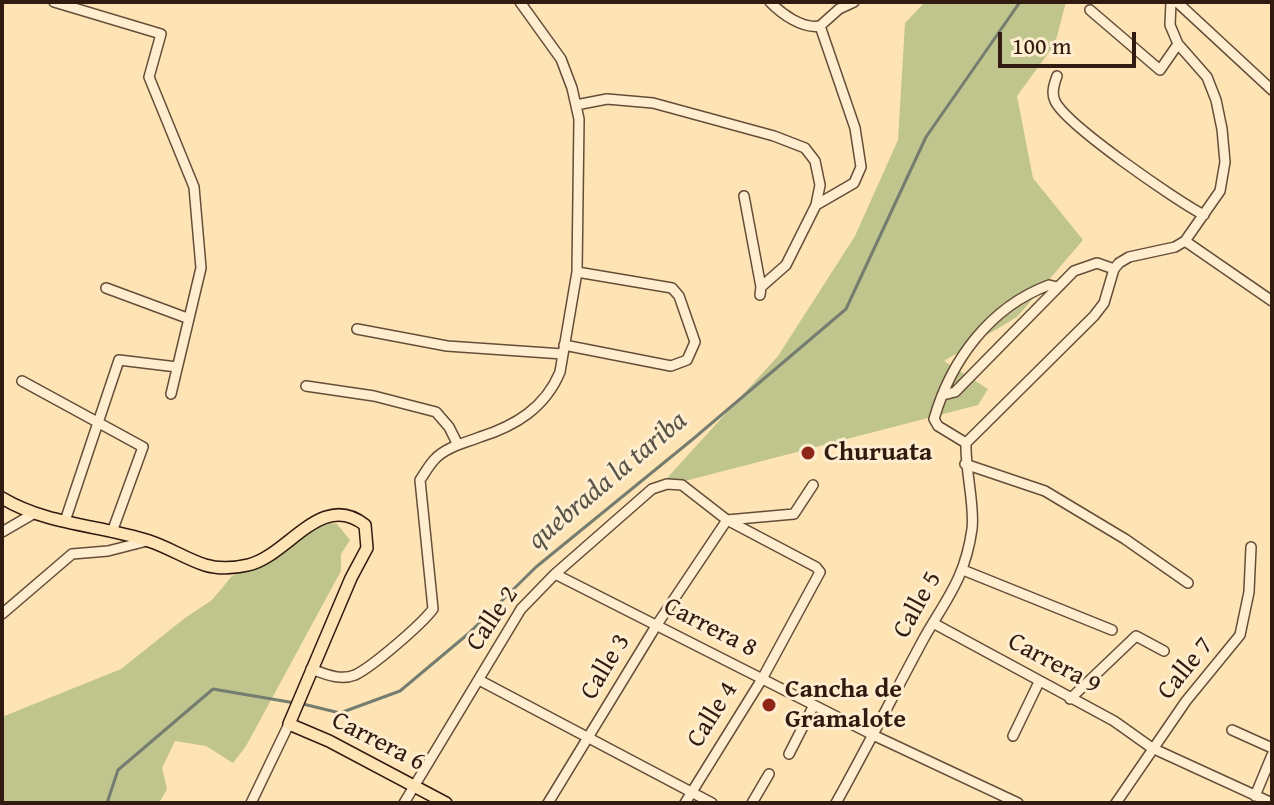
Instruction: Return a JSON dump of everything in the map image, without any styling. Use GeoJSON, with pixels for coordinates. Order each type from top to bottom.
{"type":"FeatureCollection","features":[{"type":"Feature","properties":{"kind":"main road"},"geometry":{"type":"LineString","coordinates":[[2,498],[33,514],[150,541],[207,565],[227,568],[269,558],[308,525],[324,517],[354,516],[365,525],[367,548],[289,724]]}},
{"type":"Feature","properties":{"kind":"main road","name":"Carrera 6"},"geometry":{"type":"LineString","coordinates":[[289,724],[329,741],[446,803]]}},
{"type":"Feature","properties":{"kind":"street"},"geometry":{"type":"LineString","coordinates":[[54,2],[161,34],[149,77],[194,187],[201,268],[171,394]]}},
{"type":"Feature","properties":{"kind":"street"},"geometry":{"type":"LineString","coordinates":[[311,669],[334,677],[353,676],[422,624],[433,609],[420,480],[436,458],[532,412],[554,387],[564,350],[577,272],[579,119],[561,59],[520,2]]}},
{"type":"Feature","properties":{"kind":"street"},"geometry":{"type":"LineString","coordinates":[[770,2],[795,21],[811,28],[820,26],[839,9],[854,2]]}},
{"type":"Feature","properties":{"kind":"street"},"geometry":{"type":"LineString","coordinates":[[1057,287],[1049,285],[1025,295],[991,322],[964,352],[943,395],[935,422],[966,443],[1094,316],[1108,293],[1114,269],[1129,257],[1175,247],[1185,241],[1220,191],[1225,162],[1222,129],[1207,77],[1178,44],[1170,25],[1174,2]]}},
{"type":"Feature","properties":{"kind":"street"},"geometry":{"type":"LineString","coordinates":[[1174,2],[1272,90]]}},
{"type":"Feature","properties":{"kind":"street"},"geometry":{"type":"LineString","coordinates":[[1090,10],[1160,70],[1178,44]]}},
{"type":"Feature","properties":{"kind":"street"},"geometry":{"type":"LineString","coordinates":[[816,205],[854,183],[861,167],[855,128],[820,26]]}},
{"type":"Feature","properties":{"kind":"street"},"geometry":{"type":"LineString","coordinates":[[1057,76],[1053,88],[1054,100],[1068,116],[1116,156],[1204,215]]}},
{"type":"Feature","properties":{"kind":"street"},"geometry":{"type":"LineString","coordinates":[[576,105],[607,99],[653,103],[774,136],[805,148],[815,161],[820,185],[816,205],[786,265],[760,291],[744,196]]}},
{"type":"Feature","properties":{"kind":"street"},"geometry":{"type":"LineString","coordinates":[[1185,241],[1272,301]]}},
{"type":"Feature","properties":{"kind":"street"},"geometry":{"type":"LineString","coordinates":[[943,395],[955,392],[1074,271],[1097,263],[1114,269]]}},
{"type":"Feature","properties":{"kind":"street"},"geometry":{"type":"LineString","coordinates":[[357,329],[447,346],[564,350],[671,366],[687,360],[695,342],[679,296],[672,288],[577,272]]}},
{"type":"Feature","properties":{"kind":"street"},"geometry":{"type":"LineString","coordinates":[[106,288],[187,318]]}},
{"type":"Feature","properties":{"kind":"street"},"geometry":{"type":"LineString","coordinates":[[65,521],[119,360],[177,367]]}},
{"type":"Feature","properties":{"kind":"street"},"geometry":{"type":"LineString","coordinates":[[22,381],[143,447],[112,532]]}},
{"type":"Feature","properties":{"kind":"street"},"geometry":{"type":"LineString","coordinates":[[306,386],[374,396],[436,412],[449,427],[458,445]]}},
{"type":"Feature","properties":{"kind":"street","name":"Calle 5"},"geometry":{"type":"LineString","coordinates":[[836,803],[963,570],[972,526],[966,443]]}},
{"type":"Feature","properties":{"kind":"street"},"geometry":{"type":"LineString","coordinates":[[965,461],[1045,491],[1125,539],[1188,583]]}},
{"type":"Feature","properties":{"kind":"street","name":"Calle 2"},"geometry":{"type":"LineString","coordinates":[[404,803],[521,609],[555,574],[652,489],[667,484],[682,485],[727,520]]}},
{"type":"Feature","properties":{"kind":"street"},"geometry":{"type":"LineString","coordinates":[[727,520],[794,514],[813,485]]}},
{"type":"Feature","properties":{"kind":"street"},"geometry":{"type":"LineString","coordinates":[[2,532],[33,514]]}},
{"type":"Feature","properties":{"kind":"street","name":"Calle 4"},"geometry":{"type":"LineString","coordinates":[[685,803],[762,679],[820,575],[816,567],[727,520]]}},
{"type":"Feature","properties":{"kind":"street","name":"Calle 3"},"geometry":{"type":"LineString","coordinates":[[548,803],[656,626],[727,520]]}},
{"type":"Feature","properties":{"kind":"street"},"geometry":{"type":"LineString","coordinates":[[2,614],[72,554],[108,551],[150,541]]}},
{"type":"Feature","properties":{"kind":"street","name":"Calle 7"},"geometry":{"type":"LineString","coordinates":[[1116,803],[1152,748],[1240,635],[1249,592],[1251,547]]}},
{"type":"Feature","properties":{"kind":"street"},"geometry":{"type":"LineString","coordinates":[[963,570],[1112,630]]}},
{"type":"Feature","properties":{"kind":"street","name":"Carrera 8"},"geometry":{"type":"LineString","coordinates":[[555,574],[873,735],[1018,803]]}},
{"type":"Feature","properties":{"kind":"street","name":"Carrera 9"},"geometry":{"type":"LineString","coordinates":[[933,623],[1114,721],[1152,748],[1272,803]]}},
{"type":"Feature","properties":{"kind":"street"},"geometry":{"type":"LineString","coordinates":[[1070,699],[1136,636],[1164,651]]}},
{"type":"Feature","properties":{"kind":"street"},"geometry":{"type":"LineString","coordinates":[[479,680],[712,803]]}},
{"type":"Feature","properties":{"kind":"street"},"geometry":{"type":"LineString","coordinates":[[1013,736],[1039,682]]}},
{"type":"Feature","properties":{"kind":"street"},"geometry":{"type":"LineString","coordinates":[[789,754],[814,705]]}},
{"type":"Feature","properties":{"kind":"street"},"geometry":{"type":"LineString","coordinates":[[251,803],[289,724]]}},
{"type":"Feature","properties":{"kind":"street"},"geometry":{"type":"LineString","coordinates":[[1232,730],[1272,748]]}},
{"type":"Feature","properties":{"kind":"street"},"geometry":{"type":"LineString","coordinates":[[1255,796],[1272,755]]}},
{"type":"Feature","properties":{"kind":"street"},"geometry":{"type":"LineString","coordinates":[[752,803],[769,774]]}},
{"type":"Feature","properties":{"kind":"street"},"geometry":{"type":"LineString","coordinates":[[987,803],[992,791]]}},
{"type":"Feature","properties":{"kind":"green space"},"geometry":{"type":"Polygon","coordinates":[[[925,2],[1066,2],[1055,44],[1017,96],[1033,178],[1083,240],[1017,317],[944,361],[988,389],[978,405],[658,488],[778,356],[855,236],[898,140],[905,23],[925,2]]]}},
{"type":"Feature","properties":{"kind":"green space"},"geometry":{"type":"Polygon","coordinates":[[[324,522],[337,524],[350,540],[341,554],[341,571],[246,746],[233,763],[206,746],[175,741],[162,768],[167,789],[159,803],[2,803],[2,717],[121,669],[212,600],[232,576],[271,562],[324,522]]]}},
{"type":"Feature","properties":{"kind":"waterway","name":"quebrada la tariba"},"geometry":{"type":"LineString","coordinates":[[303,704],[340,713],[400,691],[468,634],[536,567],[846,309],[926,137],[1020,2]]}},
{"type":"Feature","properties":{"kind":"waterway","name":"quebrada la tariba"},"geometry":{"type":"LineString","coordinates":[[107,803],[118,770],[213,689],[295,703]]}},
{"type":"Feature","properties":{"kind":"place","name":"Churuata"},"geometry":{"type":"Point","coordinates":[808,453]}},
{"type":"Feature","properties":{"kind":"place","name":"Cancha de Gramalote"},"geometry":{"type":"Point","coordinates":[769,705]}}]}
